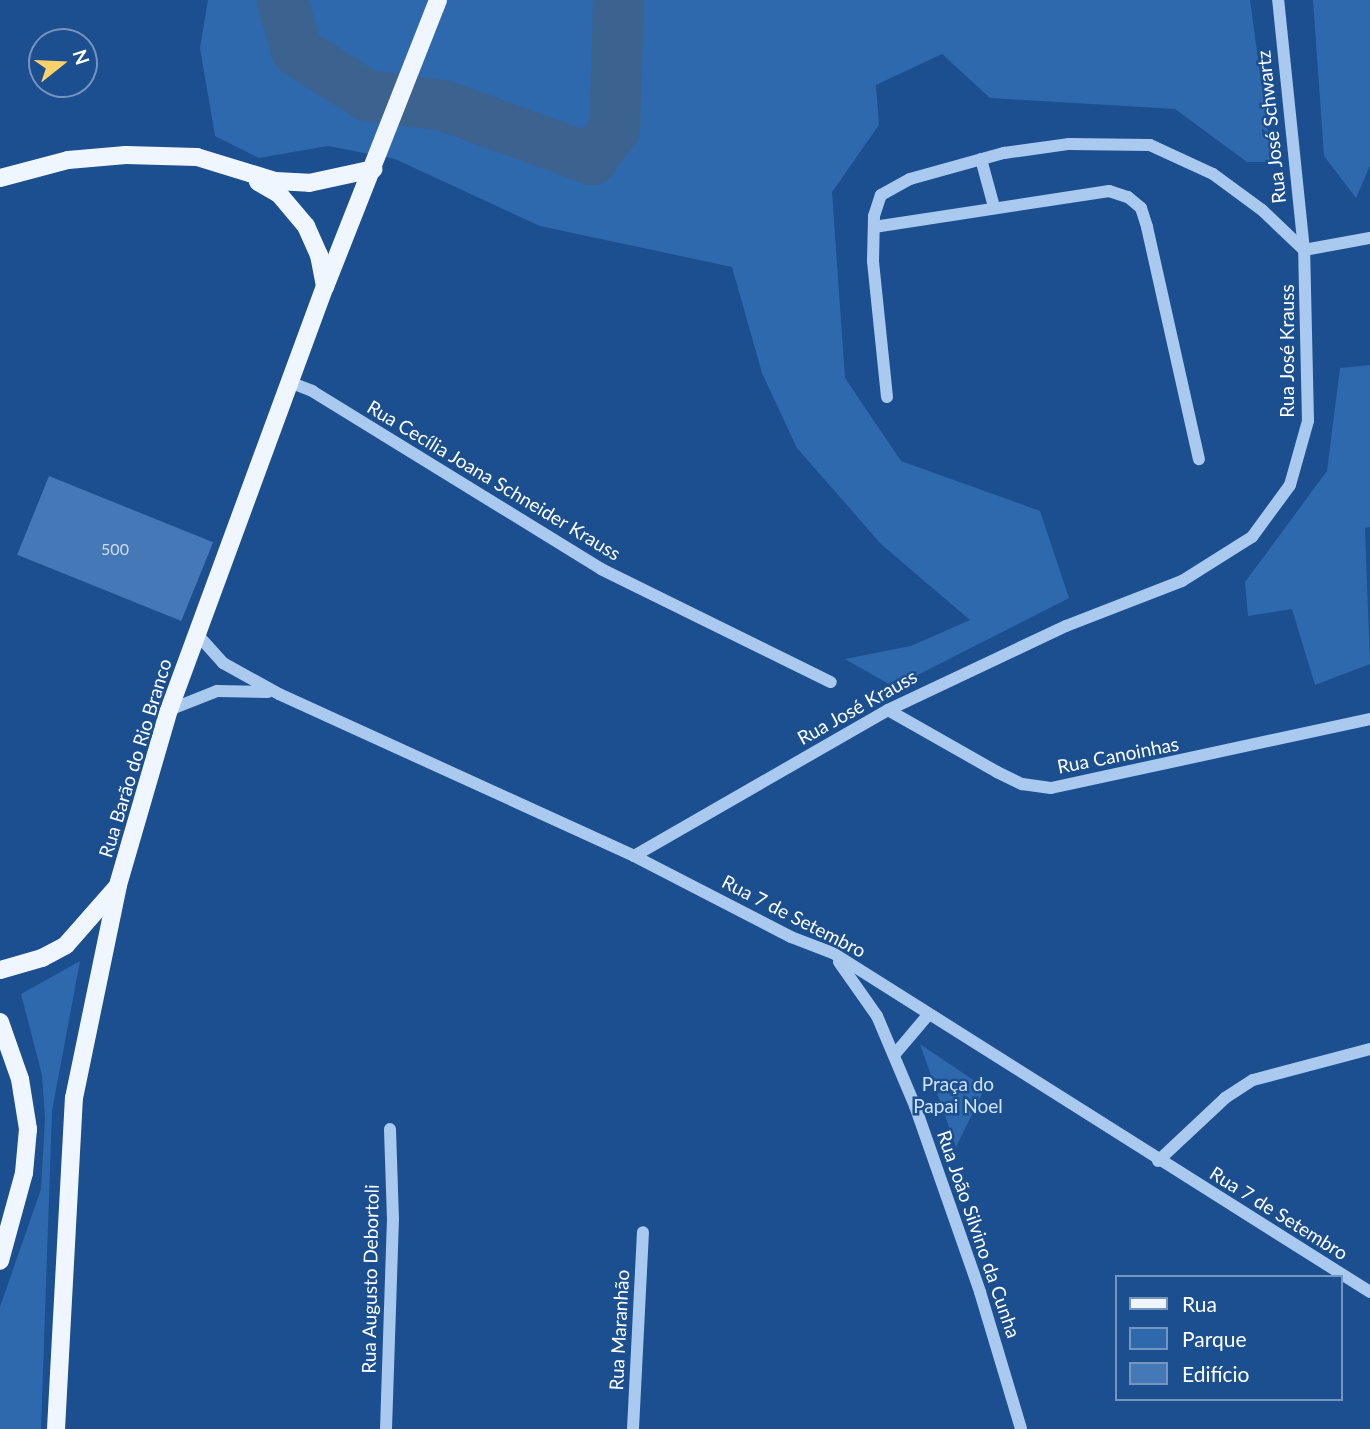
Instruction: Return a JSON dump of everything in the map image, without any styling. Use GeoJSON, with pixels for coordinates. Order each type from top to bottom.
{"type":"FeatureCollection","features":[{"type":"Feature","properties":{"kind":"main road","name":"Rua Barão do Rio Branco"},"geometry":{"type":"LineString","coordinates":[[56,1429],[74,1098],[118,885],[169,710],[289,382],[423,47],[438,0]]}},
{"type":"Feature","properties":{"kind":"main road"},"geometry":{"type":"LineString","coordinates":[[0,178],[68,160],[126,155],[197,157],[243,173],[309,184],[374,169]]}},
{"type":"Feature","properties":{"kind":"main road"},"geometry":{"type":"LineString","coordinates":[[243,173],[279,194],[306,226],[319,255],[325,287]]}},
{"type":"Feature","properties":{"kind":"main road"},"geometry":{"type":"LineString","coordinates":[[0,970],[42,958],[66,945],[118,885]]}},
{"type":"Feature","properties":{"kind":"main road"},"geometry":{"type":"LineString","coordinates":[[0,1261],[24,1173],[28,1129],[20,1079],[1,1027]]}},
{"type":"Feature","properties":{"kind":"street","name":"Rua José Schwartz"},"geometry":{"type":"LineString","coordinates":[[1278,0],[1304,250]]}},
{"type":"Feature","properties":{"kind":"street"},"geometry":{"type":"LineString","coordinates":[[887,397],[874,227],[881,195],[910,179],[981,159],[1069,144],[1150,145],[1213,174],[1262,210],[1304,250],[1370,238]]}},
{"type":"Feature","properties":{"kind":"street"},"geometry":{"type":"LineString","coordinates":[[981,159],[994,207]]}},
{"type":"Feature","properties":{"kind":"street"},"geometry":{"type":"LineString","coordinates":[[874,227],[1109,191],[1128,197],[1140,208],[1199,459]]}},
{"type":"Feature","properties":{"kind":"street","name":"Rua José Krauss"},"geometry":{"type":"LineString","coordinates":[[634,856],[888,710],[1066,626],[1182,581],[1252,537],[1290,485],[1308,421],[1304,250]]}},
{"type":"Feature","properties":{"kind":"street","name":"Rua Cecília Joana Schneider Krauss"},"geometry":{"type":"LineString","coordinates":[[289,382],[312,391],[601,569],[831,682]]}},
{"type":"Feature","properties":{"kind":"street","name":"Rua 7 de Setembro"},"geometry":{"type":"LineString","coordinates":[[197,634],[223,663],[279,694],[634,856],[791,937],[832,953],[1158,1161],[1370,1292]]}},
{"type":"Feature","properties":{"kind":"street","name":"Rua 7 de Setembro"},"geometry":{"type":"LineString","coordinates":[[169,710],[217,691],[251,689],[279,694]]}},
{"type":"Feature","properties":{"kind":"street","name":"Rua Canoinhas"},"geometry":{"type":"LineString","coordinates":[[888,710],[1022,784],[1051,788],[1370,719]]}},
{"type":"Feature","properties":{"kind":"street","name":"Rua João Silvino da Cunha"},"geometry":{"type":"LineString","coordinates":[[832,953],[877,1016],[895,1054],[980,1292],[1021,1429]]}},
{"type":"Feature","properties":{"kind":"street"},"geometry":{"type":"LineString","coordinates":[[895,1054],[928,1015]]}},
{"type":"Feature","properties":{"kind":"street"},"geometry":{"type":"LineString","coordinates":[[1158,1161],[1225,1098],[1253,1080],[1370,1049]]}},
{"type":"Feature","properties":{"kind":"street","name":"Rua Augusto Debortoli"},"geometry":{"type":"LineString","coordinates":[[386,1429],[393,1220],[390,1129]]}},
{"type":"Feature","properties":{"kind":"street","name":"Rua Maranhão"},"geometry":{"type":"LineString","coordinates":[[633,1429],[642,1232]]}},
{"type":"Feature","properties":{"kind":"green space"},"geometry":{"type":"Polygon","coordinates":[[[208,0],[1250,0],[1272,162],[1247,162],[1175,109],[990,98],[942,54],[876,85],[879,125],[832,192],[845,378],[901,461],[1040,511],[1069,598],[894,687],[845,659],[911,646],[970,620],[881,544],[797,448],[762,373],[732,267],[540,226],[395,159],[328,146],[259,158],[215,136],[200,48],[208,0]]]}},
{"type":"Feature","properties":{"kind":"green space"},"geometry":{"type":"Polygon","coordinates":[[[1313,0],[1370,0],[1370,166],[1356,198],[1324,156],[1313,0]]]}},
{"type":"Feature","properties":{"kind":"green space"},"geometry":{"type":"Polygon","coordinates":[[[1370,365],[1370,527],[1365,528],[1370,664],[1315,685],[1292,609],[1248,616],[1245,582],[1327,471],[1340,368],[1370,365]]]}},
{"type":"Feature","properties":{"kind":"green space"},"geometry":{"type":"Polygon","coordinates":[[[80,961],[52,1111],[41,1429],[0,1429],[0,1307],[41,1189],[45,1118],[42,1075],[21,994],[80,961]]]}},
{"type":"Feature","properties":{"kind":"green space","name":"Praça do Papai Noel"},"geometry":{"type":"Polygon","coordinates":[[[920,1044],[985,1088],[956,1147],[920,1044]]]}},
{"type":"Feature","properties":{"kind":"building"},"geometry":{"type":"Polygon","coordinates":[[[49,476],[213,542],[181,621],[17,555],[49,476]]]}},
{"type":"Feature","properties":{"kind":"waterway"},"geometry":{"type":"LineString","coordinates":[[282,0],[296,50],[366,95],[443,105],[591,159],[614,129],[618,0]]}}]}
